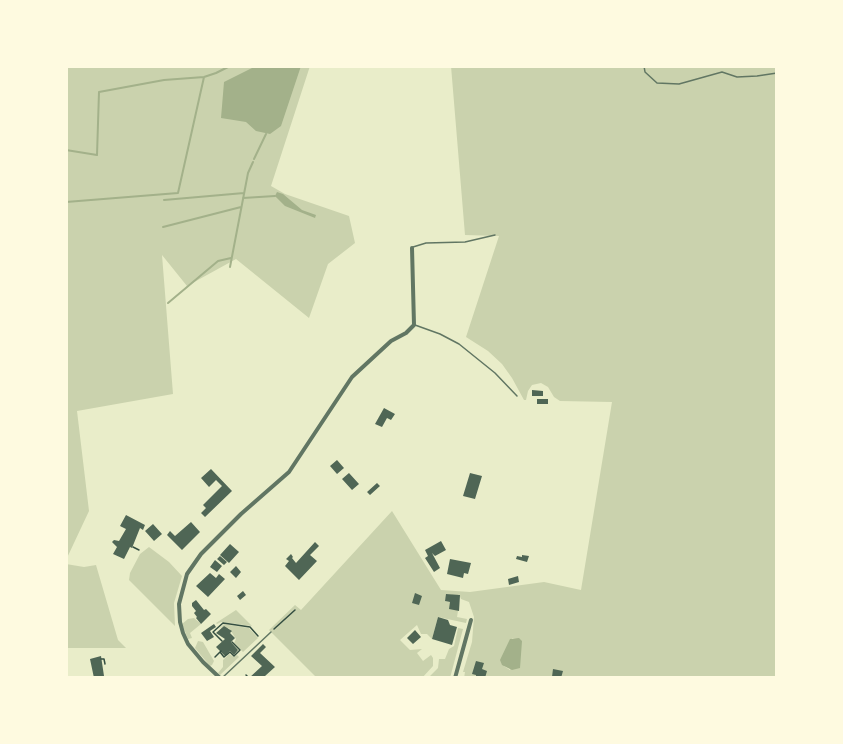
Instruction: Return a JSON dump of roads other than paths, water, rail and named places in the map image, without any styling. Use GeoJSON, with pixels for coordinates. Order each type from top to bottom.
{"type":"FeatureCollection","features":[{"type":"Feature","properties":{"kind":"street"},"geometry":{"type":"LineString","coordinates":[[221,678],[203,662],[188,644],[183,633],[179,604],[187,574],[201,554],[233,522],[289,472],[352,376],[392,340],[406,333],[414,325],[412,248]]}},
{"type":"Feature","properties":{"kind":"street"},"geometry":{"type":"LineString","coordinates":[[455,678],[471,620]]}},
{"type":"Feature","properties":{"kind":"lane"},"geometry":{"type":"LineString","coordinates":[[644,66],[645,72],[657,83],[679,84],[722,72],[737,77],[777,73]]}},
{"type":"Feature","properties":{"kind":"lane"},"geometry":{"type":"LineString","coordinates":[[412,248],[426,243],[465,242],[495,235]]}},
{"type":"Feature","properties":{"kind":"lane"},"geometry":{"type":"LineString","coordinates":[[414,325],[440,334],[459,344],[495,373],[517,396]]}},
{"type":"Feature","properties":{"kind":"lane"},"geometry":{"type":"LineString","coordinates":[[221,678],[271,632]]}},
{"type":"Feature","properties":{"kind":"waterway"},"geometry":{"type":"LineString","coordinates":[[66,150],[97,155],[99,92],[164,80],[204,77],[230,66]]}},
{"type":"Feature","properties":{"kind":"waterway"},"geometry":{"type":"LineString","coordinates":[[66,202],[178,193],[204,77]]}},
{"type":"Feature","properties":{"kind":"waterway"},"geometry":{"type":"LineString","coordinates":[[254,159],[266,134]]}},
{"type":"Feature","properties":{"kind":"waterway"},"geometry":{"type":"LineString","coordinates":[[230,267],[248,173],[253,162]]}},
{"type":"Feature","properties":{"kind":"waterway"},"geometry":{"type":"LineString","coordinates":[[164,200],[244,193]]}},
{"type":"Feature","properties":{"kind":"waterway"},"geometry":{"type":"LineString","coordinates":[[243,198],[275,196]]}},
{"type":"Feature","properties":{"kind":"waterway"},"geometry":{"type":"LineString","coordinates":[[163,227],[241,207]]}},
{"type":"Feature","properties":{"kind":"waterway"},"geometry":{"type":"LineString","coordinates":[[168,303],[218,261],[231,258]]}}]}
